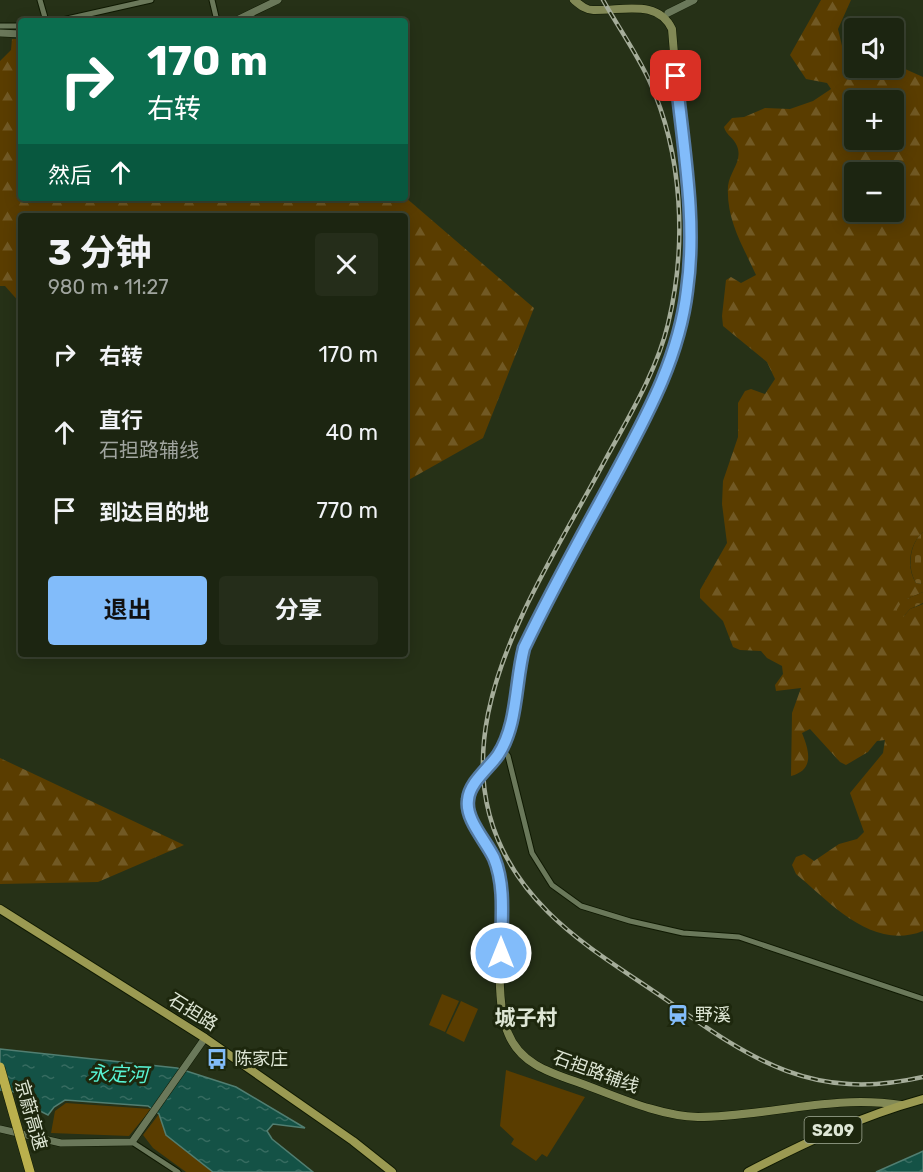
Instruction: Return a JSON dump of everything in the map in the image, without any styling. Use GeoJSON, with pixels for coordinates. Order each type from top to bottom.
{"type":"FeatureCollection","features":[{"type":"Feature","properties":{"kind":"highway","name":"京蔚高速"},"geometry":{"type":"LineString","coordinates":[[0,1067],[30,1172]]}},
{"type":"Feature","properties":{"kind":"main road"},"geometry":{"type":"LineString","coordinates":[[502,748],[508,737],[517,676],[524,648],[668,371],[681,326],[688,289],[689,211],[672,29],[668,13],[660,5],[648,1],[616,2],[595,10],[585,8],[574,0]]}},
{"type":"Feature","properties":{"kind":"main road","name":"石担路辅线"},"geometry":{"type":"LineString","coordinates":[[502,748],[470,792],[467,801],[469,813],[493,857],[501,886],[503,1018],[511,1041],[531,1063],[547,1072],[682,1116],[713,1116],[856,1100],[901,1105]]}},
{"type":"Feature","properties":{"kind":"main road","name":"石担路"},"geometry":{"type":"LineString","coordinates":[[0,909],[205,1038],[353,1141],[392,1172]]}},
{"type":"Feature","properties":{"kind":"main road","name":"S209"},"geometry":{"type":"LineString","coordinates":[[748,1172],[826,1133],[923,1099]]}},
{"type":"Feature","properties":{"kind":"street"},"geometry":{"type":"LineString","coordinates":[[40,0],[45,18]]}},
{"type":"Feature","properties":{"kind":"street"},"geometry":{"type":"LineString","coordinates":[[71,18],[152,0]]}},
{"type":"Feature","properties":{"kind":"street"},"geometry":{"type":"LineString","coordinates":[[212,0],[216,18]]}},
{"type":"Feature","properties":{"kind":"street"},"geometry":{"type":"LineString","coordinates":[[241,18],[278,0]]}},
{"type":"Feature","properties":{"kind":"street"},"geometry":{"type":"LineString","coordinates":[[668,13],[694,0]]}},
{"type":"Feature","properties":{"kind":"street"},"geometry":{"type":"LineString","coordinates":[[0,26],[18,26]]}},
{"type":"Feature","properties":{"kind":"street"},"geometry":{"type":"LineString","coordinates":[[0,33],[18,34]]}},
{"type":"Feature","properties":{"kind":"street"},"geometry":{"type":"LineString","coordinates":[[502,748],[508,756],[532,853],[552,885],[581,906],[630,921],[683,933],[739,937],[923,999]]}},
{"type":"Feature","properties":{"kind":"street"},"geometry":{"type":"LineString","coordinates":[[132,1142],[205,1038]]}},
{"type":"Feature","properties":{"kind":"street"},"geometry":{"type":"LineString","coordinates":[[0,1129],[61,1143],[132,1142],[178,1172]]}},
{"type":"Feature","properties":{"kind":"green space"},"geometry":{"type":"Polygon","coordinates":[[[821,0],[851,0],[838,29],[844,50],[844,78],[904,78],[904,68],[923,77],[923,532],[912,549],[910,563],[916,583],[923,584],[923,592],[907,599],[904,616],[910,609],[923,604],[923,931],[904,935],[887,935],[854,921],[796,874],[792,865],[796,857],[804,854],[814,861],[839,844],[857,839],[864,832],[850,793],[883,753],[885,740],[877,741],[868,752],[846,765],[840,762],[810,729],[802,733],[808,752],[807,764],[799,773],[791,776],[792,713],[801,688],[776,691],[775,685],[783,674],[782,666],[767,658],[761,651],[740,650],[733,647],[723,621],[700,598],[700,590],[727,543],[722,504],[723,481],[738,437],[738,403],[745,391],[751,389],[765,394],[775,379],[767,362],[723,326],[726,280],[731,277],[741,283],[756,275],[736,232],[730,210],[728,186],[738,151],[736,143],[724,127],[732,118],[744,117],[765,108],[790,109],[813,101],[831,89],[827,83],[806,79],[790,55],[821,0]]]}},
{"type":"Feature","properties":{"kind":"green space"},"geometry":{"type":"Polygon","coordinates":[[[12,39],[18,39],[18,201],[408,200],[534,308],[483,438],[408,480],[408,213],[18,213],[18,301],[5,286],[0,286],[0,61],[11,50],[12,39]]]}},
{"type":"Feature","properties":{"kind":"green space"},"geometry":{"type":"Polygon","coordinates":[[[923,532],[923,584],[916,583],[913,577],[911,556],[918,537],[923,532]]]}},
{"type":"Feature","properties":{"kind":"green space"},"geometry":{"type":"Polygon","coordinates":[[[923,592],[923,603],[910,609],[897,624],[893,616],[902,601],[923,592]]]}},
{"type":"Feature","properties":{"kind":"green space"},"geometry":{"type":"Polygon","coordinates":[[[0,758],[184,845],[98,882],[0,884],[0,758]]]}},
{"type":"Feature","properties":{"kind":"green space"},"geometry":{"type":"Polygon","coordinates":[[[442,994],[459,1001],[445,1032],[429,1025],[442,994]]]}},
{"type":"Feature","properties":{"kind":"green space"},"geometry":{"type":"Polygon","coordinates":[[[461,1001],[478,1009],[464,1042],[446,1033],[461,1001]]]}},
{"type":"Feature","properties":{"kind":"green space"},"geometry":{"type":"Polygon","coordinates":[[[506,1070],[585,1097],[547,1157],[542,1154],[536,1161],[511,1144],[514,1139],[500,1126],[506,1070]]]}},
{"type":"Feature","properties":{"kind":"green space"},"geometry":{"type":"Polygon","coordinates":[[[66,1103],[151,1109],[129,1136],[51,1133],[55,1111],[66,1103]]]}},
{"type":"Feature","properties":{"kind":"green space"},"geometry":{"type":"Polygon","coordinates":[[[159,1114],[166,1135],[213,1172],[186,1172],[153,1148],[143,1135],[159,1114]]]}},
{"type":"Feature","properties":{"kind":"water","name":"永定河"},"geometry":{"type":"Polygon","coordinates":[[[0,1049],[177,1068],[236,1087],[305,1128],[273,1124],[267,1131],[272,1139],[313,1172],[213,1172],[166,1135],[159,1114],[148,1106],[65,1100],[54,1107],[48,1115],[32,1107],[29,1094],[0,1090],[0,1049]]]}},
{"type":"Feature","properties":{"kind":"water"},"geometry":{"type":"Polygon","coordinates":[[[923,1151],[923,1172],[876,1172],[919,1153],[923,1151]]]}},
{"type":"Feature","properties":{"kind":"railway"},"geometry":{"type":"LineString","coordinates":[[603,0],[649,80],[669,138],[678,200],[678,263],[674,294],[663,343],[648,379],[543,574],[515,631],[494,688],[484,745],[487,802],[507,858],[548,912],[591,948],[728,1042],[786,1071],[817,1080],[849,1084],[884,1083],[923,1077]]}},
{"type":"Feature","properties":{"kind":"place","name":"野溪"},"geometry":{"type":"Point","coordinates":[678,1015]}},
{"type":"Feature","properties":{"kind":"place","name":"陈家庄"},"geometry":{"type":"Point","coordinates":[217,1059]}},
{"type":"Feature","properties":{"kind":"district","name":"城子村"},"geometry":{"type":"Point","coordinates":[526,1018]}},
{"type":"Feature","properties":{"kind":"route"},"geometry":{"type":"LineString","coordinates":[[501,953],[501,886],[498,872],[493,857],[469,813],[467,801],[470,792],[508,737],[517,676],[524,648],[668,371],[681,326],[688,289],[690,248],[689,211],[676,76]]}}]}
